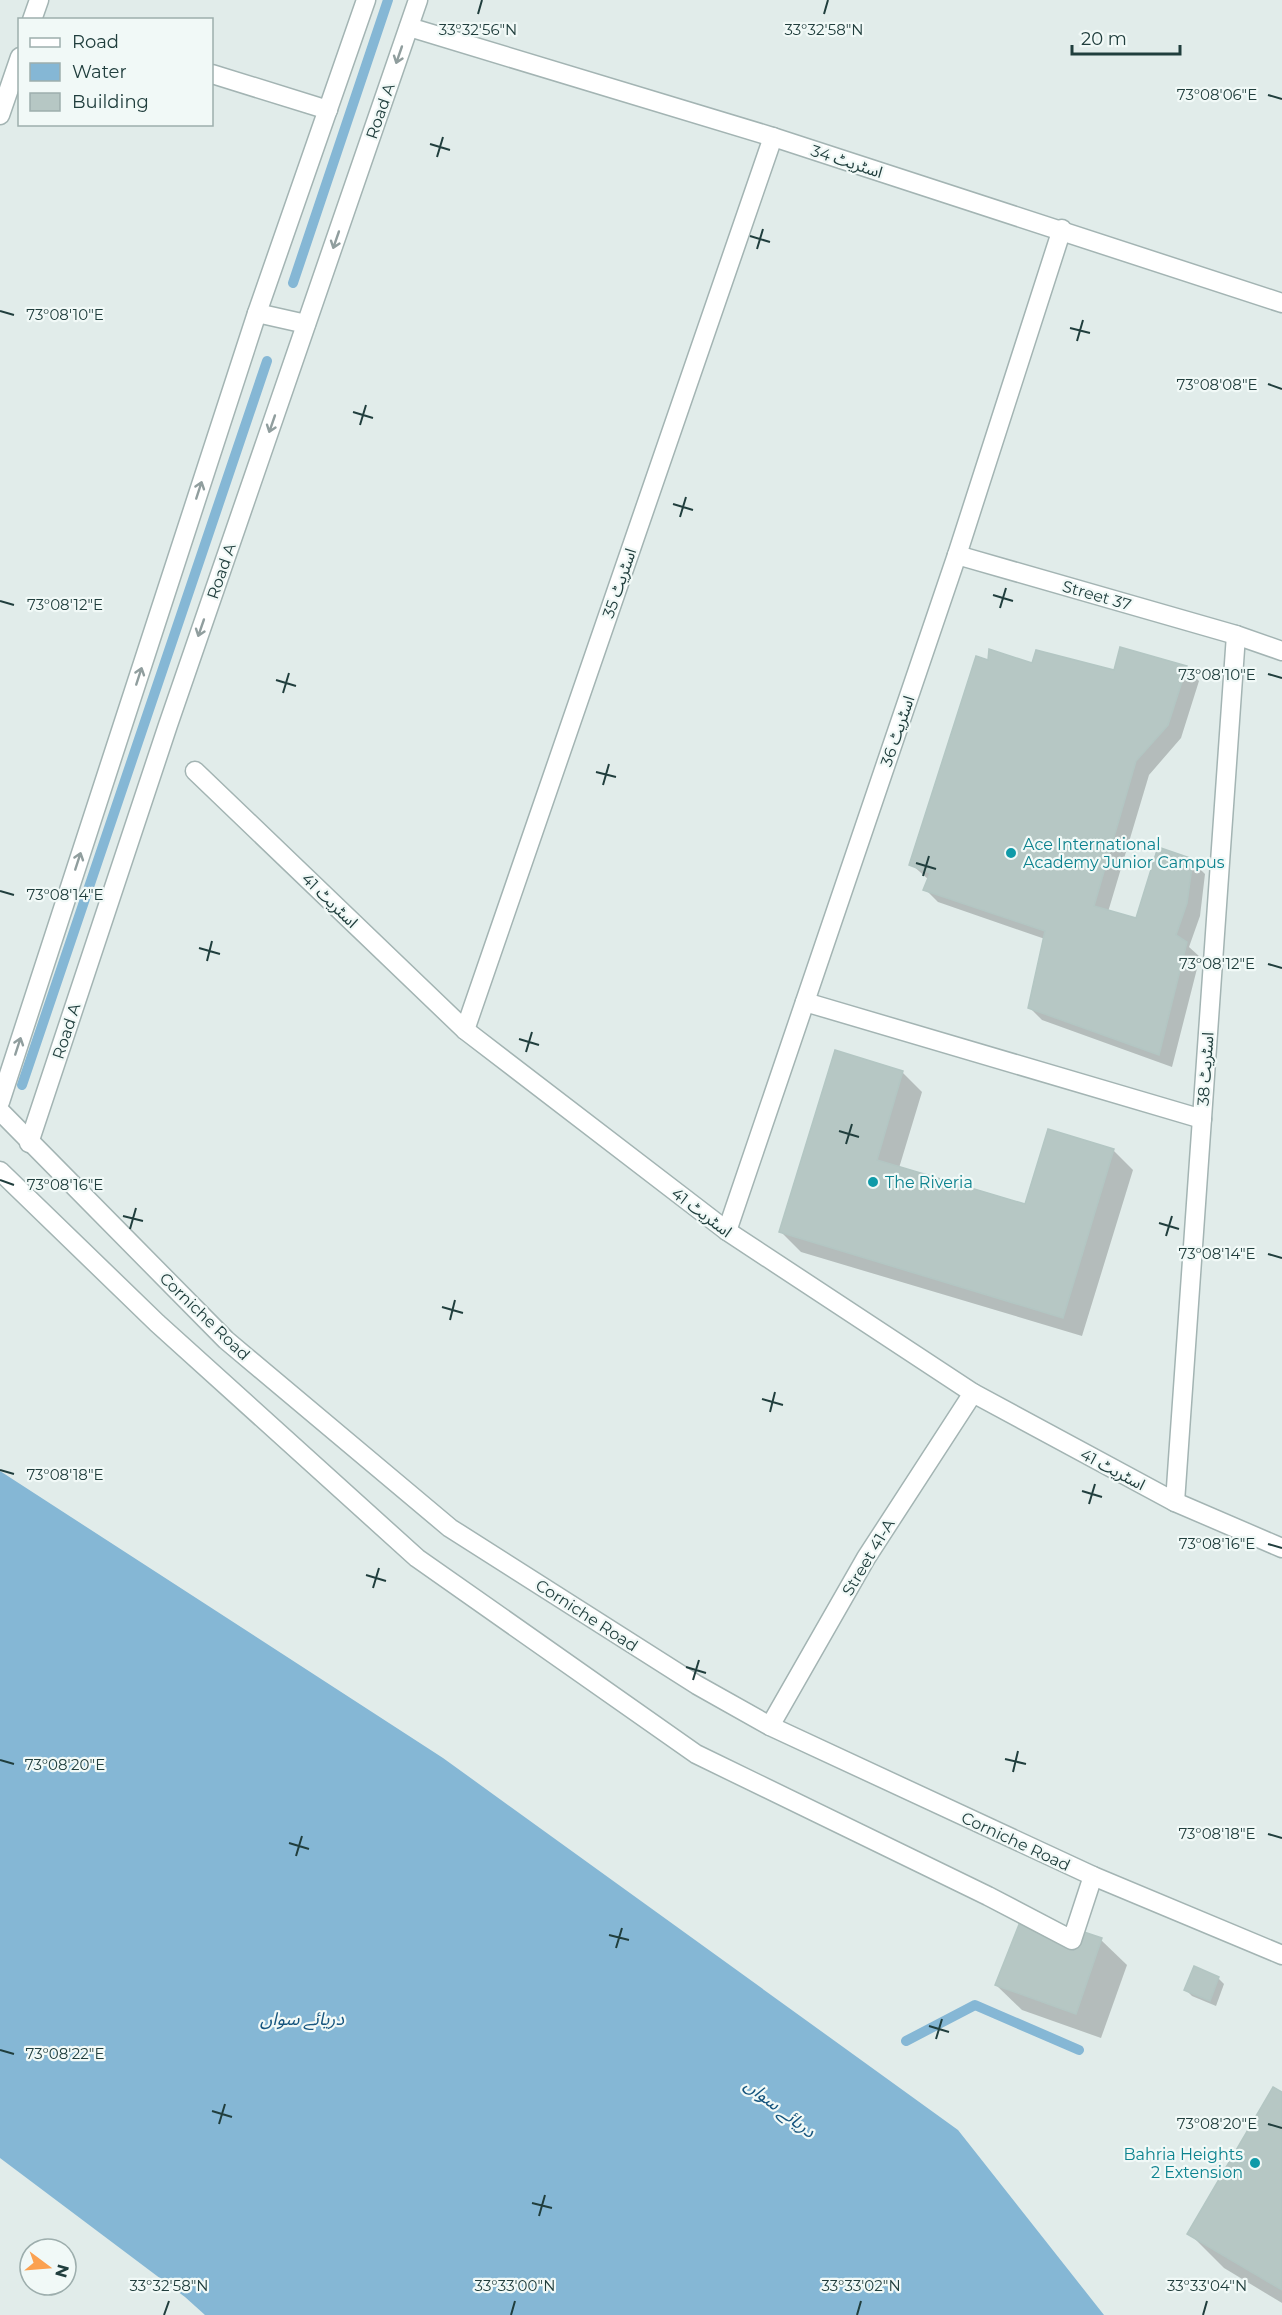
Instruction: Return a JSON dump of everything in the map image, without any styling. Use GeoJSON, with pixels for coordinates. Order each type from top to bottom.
{"type":"FeatureCollection","features":[{"type":"Feature","properties":{"kind":"street"},"geometry":{"type":"LineString","coordinates":[[35,18],[39,0]]}},
{"type":"Feature","properties":{"kind":"street"},"geometry":{"type":"LineString","coordinates":[[0,1102],[256,313],[366,0]]}},
{"type":"Feature","properties":{"kind":"street","name":"Road A"},"geometry":{"type":"LineString","coordinates":[[29,1143],[171,714],[418,0]]}},
{"type":"Feature","properties":{"kind":"street","name":"اسٹریٹ 34"},"geometry":{"type":"LineString","coordinates":[[409,27],[772,137],[1062,229],[1282,303]]}},
{"type":"Feature","properties":{"kind":"street"},"geometry":{"type":"LineString","coordinates":[[0,115],[18,63]]}},
{"type":"Feature","properties":{"kind":"street"},"geometry":{"type":"LineString","coordinates":[[213,74],[328,110]]}},
{"type":"Feature","properties":{"kind":"street","name":"اسٹریٹ 35"},"geometry":{"type":"LineString","coordinates":[[465,1030],[772,137]]}},
{"type":"Feature","properties":{"kind":"street","name":"اسٹریٹ 36"},"geometry":{"type":"LineString","coordinates":[[727,1231],[957,555],[1062,229]]}},
{"type":"Feature","properties":{"kind":"street"},"geometry":{"type":"LineString","coordinates":[[256,313],[306,324]]}},
{"type":"Feature","properties":{"kind":"street","name":"Street 37"},"geometry":{"type":"LineString","coordinates":[[957,555],[1236,635]]}},
{"type":"Feature","properties":{"kind":"street"},"geometry":{"type":"LineString","coordinates":[[1236,635],[1282,651]]}},
{"type":"Feature","properties":{"kind":"street","name":"اسٹریٹ 38"},"geometry":{"type":"LineString","coordinates":[[1175,1502],[1236,635]]}},
{"type":"Feature","properties":{"kind":"street","name":"اسٹریٹ 41"},"geometry":{"type":"LineString","coordinates":[[195,771],[465,1030],[727,1231],[973,1393],[1175,1502],[1282,1548]]}},
{"type":"Feature","properties":{"kind":"street"},"geometry":{"type":"LineString","coordinates":[[805,1002],[1202,1119]]}},
{"type":"Feature","properties":{"kind":"street","name":"Corniche Road"},"geometry":{"type":"LineString","coordinates":[[0,1111],[29,1143],[226,1340],[450,1528],[698,1685],[770,1726],[1093,1876],[1282,1955]]}},
{"type":"Feature","properties":{"kind":"street"},"geometry":{"type":"LineString","coordinates":[[0,1171],[157,1323],[417,1558],[696,1754],[988,1896],[1072,1940],[1093,1876]]}},
{"type":"Feature","properties":{"kind":"street","name":"Street 41-A"},"geometry":{"type":"LineString","coordinates":[[770,1726],[866,1558],[973,1393]]}},
{"type":"Feature","properties":{"kind":"water","name":"دریائے سواں"},"geometry":{"type":"Polygon","coordinates":[[[0,1471],[443,1758],[958,2130],[1104,2315],[205,2315],[185,2297],[0,2158],[0,1471]]]}},
{"type":"Feature","properties":{"kind":"building","name":"Ace International Academy Junior Campus"},"geometry":{"type":"Polygon","coordinates":[[[1120,647],[1187,666],[1168,725],[1136,761],[1094,906],[1136,918],[1158,847],[1193,859],[1187,903],[1176,935],[1187,942],[1159,1055],[1028,1008],[1045,931],[923,890],[930,873],[909,865],[976,656],[988,660],[989,649],[1032,663],[1036,650],[1114,670],[1120,647]]]}},
{"type":"Feature","properties":{"kind":"building","name":"The Riveria"},"geometry":{"type":"Polygon","coordinates":[[[835,1050],[903,1071],[877,1160],[1025,1204],[1048,1129],[1114,1149],[1063,1318],[779,1232],[835,1050]]]}},
{"type":"Feature","properties":{"kind":"building"},"geometry":{"type":"Polygon","coordinates":[[[1024,1912],[1102,1938],[1076,2014],[995,1985],[1024,1912]]]}},
{"type":"Feature","properties":{"kind":"building"},"geometry":{"type":"Polygon","coordinates":[[[1194,1966],[1219,1977],[1210,2001],[1184,1990],[1194,1966]]]}},
{"type":"Feature","properties":{"kind":"building","name":"Bahria Heights 2 Extension"},"geometry":{"type":"Polygon","coordinates":[[[1273,2087],[1282,2092],[1282,2290],[1187,2234],[1273,2087]]]}},
{"type":"Feature","properties":{"kind":"waterway"},"geometry":{"type":"LineString","coordinates":[[293,283],[388,0]]}},
{"type":"Feature","properties":{"kind":"waterway"},"geometry":{"type":"LineString","coordinates":[[22,1085],[267,361]]}},
{"type":"Feature","properties":{"kind":"waterway"},"geometry":{"type":"LineString","coordinates":[[906,2041],[975,2005],[1079,2050]]}},
{"type":"Feature","properties":{"kind":"place","name":"Ace International Academy Junior Campus"},"geometry":{"type":"Point","coordinates":[1011,853]}},
{"type":"Feature","properties":{"kind":"place","name":"The Riveria"},"geometry":{"type":"Point","coordinates":[873,1182]}},
{"type":"Feature","properties":{"kind":"place","name":"Bahria Heights 2 Extension"},"geometry":{"type":"Point","coordinates":[1255,2163]}}]}
